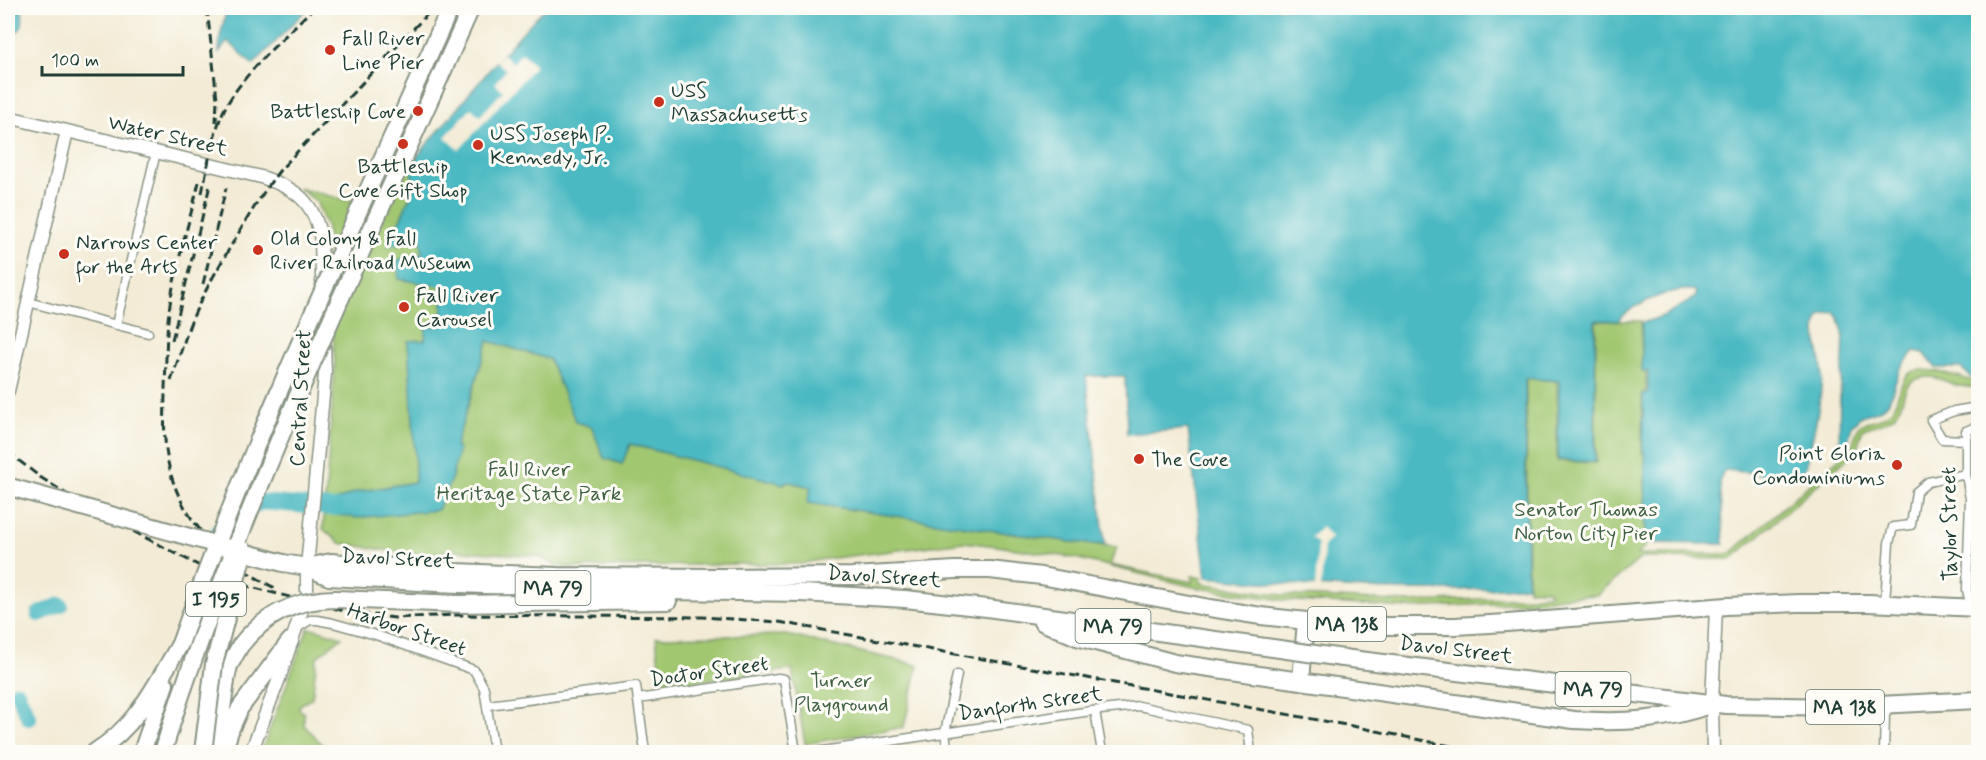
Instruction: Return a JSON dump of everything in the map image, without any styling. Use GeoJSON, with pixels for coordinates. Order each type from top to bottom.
{"type":"FeatureCollection","features":[{"type":"Feature","properties":{"kind":"highway","name":"I 195"},"geometry":{"type":"LineString","coordinates":[[149,711],[180,644],[218,538],[257,443],[450,8]]}},
{"type":"Feature","properties":{"kind":"highway","name":"I 195"},"geometry":{"type":"LineString","coordinates":[[164,753],[173,720],[216,596],[262,480],[471,8]]}},
{"type":"Feature","properties":{"kind":"highway"},"geometry":{"type":"LineString","coordinates":[[202,753],[217,650],[262,480]]}},
{"type":"Feature","properties":{"kind":"highway","name":"MA 79"},"geometry":{"type":"LineString","coordinates":[[8,487],[307,567]]}},
{"type":"Feature","properties":{"kind":"highway","name":"Davol Street"},"geometry":{"type":"LineString","coordinates":[[307,567],[331,562],[468,573],[719,577],[852,576],[973,570],[1007,572],[1228,611],[1306,621],[1387,626],[1455,626],[1798,603],[1885,603],[1975,608]]}},
{"type":"Feature","properties":{"kind":"highway","name":"Davol Street"},"geometry":{"type":"LineString","coordinates":[[307,567],[329,577],[437,584],[596,590],[801,593],[936,602],[1343,658],[1712,704],[1804,708],[1889,706],[1978,700]]}},
{"type":"Feature","properties":{"kind":"highway"},"geometry":{"type":"LineString","coordinates":[[215,753],[226,674],[240,646],[255,630],[279,612],[297,604],[336,598],[459,604],[751,599],[801,593]]}},
{"type":"Feature","properties":{"kind":"highway"},"geometry":{"type":"LineString","coordinates":[[1020,613],[1077,637],[1175,663],[1574,720],[1611,722],[1646,720],[1685,713],[1712,704]]}},
{"type":"Feature","properties":{"kind":"highway"},"geometry":{"type":"LineString","coordinates":[[1301,681],[1306,621]]}},
{"type":"Feature","properties":{"kind":"highway"},"geometry":{"type":"LineString","coordinates":[[223,753],[240,708],[292,636]]}},
{"type":"Feature","properties":{"kind":"highway"},"geometry":{"type":"LineString","coordinates":[[95,753],[149,711]]}},
{"type":"Feature","properties":{"kind":"highway"},"geometry":{"type":"LineString","coordinates":[[142,753],[149,711]]}},
{"type":"Feature","properties":{"kind":"street","name":"Water Street"},"geometry":{"type":"LineString","coordinates":[[8,117],[272,181],[297,194],[310,207]]}},
{"type":"Feature","properties":{"kind":"street"},"geometry":{"type":"LineString","coordinates":[[8,391],[68,131]]}},
{"type":"Feature","properties":{"kind":"street"},"geometry":{"type":"LineString","coordinates":[[117,325],[156,152]]}},
{"type":"Feature","properties":{"kind":"street","name":"Central Street"},"geometry":{"type":"LineString","coordinates":[[306,591],[325,374],[321,240],[317,221],[310,207]]}},
{"type":"Feature","properties":{"kind":"street"},"geometry":{"type":"LineString","coordinates":[[28,302],[148,333]]}},
{"type":"Feature","properties":{"kind":"street","name":"Taylor Street"},"geometry":{"type":"LineString","coordinates":[[1966,440],[1942,439],[1931,420],[1954,411],[1978,407]]}},
{"type":"Feature","properties":{"kind":"street","name":"Taylor Street"},"geometry":{"type":"LineString","coordinates":[[1975,608],[1967,590],[1970,499],[1966,474],[1966,431],[1978,426]]}},
{"type":"Feature","properties":{"kind":"street"},"geometry":{"type":"LineString","coordinates":[[1885,603],[1889,543],[1893,527],[1911,525],[1916,492],[1928,483],[1966,474]]}},
{"type":"Feature","properties":{"kind":"street"},"geometry":{"type":"LineString","coordinates":[[251,753],[303,607]]}},
{"type":"Feature","properties":{"kind":"street"},"geometry":{"type":"LineString","coordinates":[[1713,753],[1712,704],[1716,607]]}},
{"type":"Feature","properties":{"kind":"street","name":"Harbor Street"},"geometry":{"type":"LineString","coordinates":[[292,636],[303,623],[313,620],[333,623],[376,635],[474,670],[484,688],[494,753]]}},
{"type":"Feature","properties":{"kind":"street"},"geometry":{"type":"LineString","coordinates":[[948,753],[945,733],[957,675]]}},
{"type":"Feature","properties":{"kind":"street","name":"Doctor Street"},"geometry":{"type":"LineString","coordinates":[[638,699],[778,678],[785,680],[796,753]]}},
{"type":"Feature","properties":{"kind":"street"},"geometry":{"type":"LineString","coordinates":[[488,705],[636,686],[645,753]]}},
{"type":"Feature","properties":{"kind":"street","name":"Danforth Street"},"geometry":{"type":"LineString","coordinates":[[816,753],[1139,706],[1248,730],[1251,753]]}},
{"type":"Feature","properties":{"kind":"street"},"geometry":{"type":"LineString","coordinates":[[1884,753],[1885,714],[1889,706]]}},
{"type":"Feature","properties":{"kind":"street"},"geometry":{"type":"LineString","coordinates":[[1095,711],[1102,753]]}},
{"type":"Feature","properties":{"kind":"green space","name":"Fall River Heritage State Park"},"geometry":{"type":"Polygon","coordinates":[[[410,164],[414,188],[389,244],[421,240],[423,254],[445,287],[441,326],[425,340],[408,341],[415,482],[356,492],[331,503],[438,510],[488,341],[549,359],[576,422],[592,427],[604,458],[622,464],[630,444],[784,484],[785,481],[811,487],[808,503],[1117,547],[1110,565],[1192,582],[1192,576],[1202,578],[1201,583],[1282,595],[1410,602],[1532,597],[1550,593],[1546,589],[1528,590],[1526,378],[1557,381],[1557,461],[1596,463],[1596,321],[1641,321],[1642,371],[1646,372],[1646,393],[1642,393],[1642,453],[1645,453],[1645,547],[1637,554],[1730,554],[1851,448],[1859,425],[1889,413],[1903,381],[1912,372],[1924,370],[1953,375],[1978,382],[1978,388],[1958,386],[1931,377],[1911,382],[1894,416],[1863,429],[1856,451],[1732,559],[1641,558],[1597,595],[1532,602],[1410,608],[1282,600],[1198,588],[1075,558],[964,542],[801,564],[571,568],[558,566],[538,556],[448,550],[431,555],[390,551],[340,543],[323,529],[335,366],[327,228],[316,201],[298,188],[350,201],[410,164]]]}},
{"type":"Feature","properties":{"kind":"green space"},"geometry":{"type":"Polygon","coordinates":[[[308,628],[342,637],[317,657],[312,698],[300,705],[299,709],[304,713],[304,725],[323,745],[322,752],[261,752],[308,628]]]}},
{"type":"Feature","properties":{"kind":"green space","name":"Turner Playground"},"geometry":{"type":"Polygon","coordinates":[[[787,635],[918,665],[904,727],[805,744],[792,670],[661,685],[656,637],[787,635]]]}},
{"type":"Feature","properties":{"kind":"water"},"geometry":{"type":"Polygon","coordinates":[[[8,8],[22,8],[23,17],[20,29],[8,34],[8,8]]]}},
{"type":"Feature","properties":{"kind":"water"},"geometry":{"type":"Polygon","coordinates":[[[227,8],[308,8],[253,65],[228,41],[219,52],[227,8]]]}},
{"type":"Feature","properties":{"kind":"water"},"geometry":{"type":"Polygon","coordinates":[[[549,8],[1978,8],[1978,379],[1973,379],[1961,368],[1936,368],[1924,353],[1914,351],[1900,369],[1889,401],[1883,408],[1860,417],[1852,425],[1848,442],[1844,447],[1839,448],[1844,352],[1842,330],[1835,312],[1821,315],[1816,328],[1822,367],[1820,397],[1806,466],[1803,471],[1790,477],[1726,470],[1723,472],[1720,480],[1724,544],[1646,543],[1643,394],[1648,394],[1648,371],[1642,371],[1642,323],[1663,316],[1692,300],[1696,296],[1696,291],[1677,291],[1654,298],[1633,309],[1618,321],[1595,320],[1595,462],[1558,460],[1559,381],[1525,378],[1527,586],[1447,590],[1366,589],[1206,577],[1188,429],[1127,434],[1125,376],[1086,376],[1105,545],[807,503],[811,487],[786,481],[784,484],[630,444],[622,464],[604,458],[592,427],[576,422],[549,359],[488,341],[455,447],[459,449],[452,477],[438,510],[356,518],[325,513],[326,503],[356,492],[415,482],[408,341],[425,340],[426,327],[441,326],[445,287],[399,279],[397,260],[422,254],[421,240],[389,245],[414,188],[410,164],[509,48],[543,10],[546,11],[549,8]]]}},
{"type":"Feature","properties":{"kind":"pier"},"geometry":{"type":"Polygon","coordinates":[[[522,53],[535,66],[459,150],[445,137],[471,108],[480,116],[503,91],[495,83],[506,70],[496,61],[503,54],[513,63],[522,53]]]}},
{"type":"Feature","properties":{"kind":"pier"},"geometry":{"type":"Polygon","coordinates":[[[1322,527],[1331,538],[1324,545],[1321,589],[1315,589],[1318,544],[1311,537],[1322,527]]]}},
{"type":"Feature","properties":{"kind":"waterway"},"geometry":{"type":"LineString","coordinates":[[219,531],[247,508],[262,502],[331,508],[348,507]]}},
{"type":"Feature","properties":{"kind":"waterway"},"geometry":{"type":"LineString","coordinates":[[39,614],[60,605]]}},
{"type":"Feature","properties":{"kind":"waterway"},"geometry":{"type":"LineString","coordinates":[[17,692],[29,718]]}},
{"type":"Feature","properties":{"kind":"railway"},"geometry":{"type":"LineString","coordinates":[[207,8],[217,99],[216,122]]}},
{"type":"Feature","properties":{"kind":"railway"},"geometry":{"type":"LineString","coordinates":[[202,193],[216,131],[231,98],[264,57],[313,8]]}},
{"type":"Feature","properties":{"kind":"railway"},"geometry":{"type":"LineString","coordinates":[[188,329],[220,265],[280,170],[433,8]]}},
{"type":"Feature","properties":{"kind":"railway"},"geometry":{"type":"LineString","coordinates":[[199,182],[170,302],[164,422],[167,456],[180,499],[204,535],[237,565],[275,588]]}},
{"type":"Feature","properties":{"kind":"railway"},"geometry":{"type":"LineString","coordinates":[[172,340],[210,185]]}},
{"type":"Feature","properties":{"kind":"railway"},"geometry":{"type":"LineString","coordinates":[[203,284],[226,188]]}},
{"type":"Feature","properties":{"kind":"railway"},"geometry":{"type":"LineString","coordinates":[[171,381],[191,321]]}},
{"type":"Feature","properties":{"kind":"railway"},"geometry":{"type":"LineString","coordinates":[[8,452],[40,477],[87,507],[215,574],[247,586],[344,611],[395,618],[454,615],[702,617],[779,622],[1357,727],[1480,752]]}},
{"type":"Feature","properties":{"kind":"place","name":"Fall River Line Pier"},"geometry":{"type":"Point","coordinates":[330,50]}},
{"type":"Feature","properties":{"kind":"place","name":"USS Massachusetts"},"geometry":{"type":"Point","coordinates":[659,102]}},
{"type":"Feature","properties":{"kind":"place","name":"Battleship Cove"},"geometry":{"type":"Point","coordinates":[418,111]}},
{"type":"Feature","properties":{"kind":"place","name":"Battleship Cove Gift Shop"},"geometry":{"type":"Point","coordinates":[403,144]}},
{"type":"Feature","properties":{"kind":"place","name":"USS Joseph P. Kennedy, Jr."},"geometry":{"type":"Point","coordinates":[478,145]}},
{"type":"Feature","properties":{"kind":"place","name":"Old Colony & Fall River Railroad Museum"},"geometry":{"type":"Point","coordinates":[258,250]}},
{"type":"Feature","properties":{"kind":"place","name":"Narrows Center for the Arts"},"geometry":{"type":"Point","coordinates":[64,254]}},
{"type":"Feature","properties":{"kind":"place","name":"Fall River Carousel"},"geometry":{"type":"Point","coordinates":[404,307]}},
{"type":"Feature","properties":{"kind":"place","name":"The Cove"},"geometry":{"type":"Point","coordinates":[1139,459]}},
{"type":"Feature","properties":{"kind":"place","name":"Point Gloria Condominiums"},"geometry":{"type":"Point","coordinates":[1897,465]}},
{"type":"Feature","properties":{"kind":"park label","name":"Senator Thomas Norton City Pier"},"geometry":{"type":"Point","coordinates":[1586,521]}}]}
